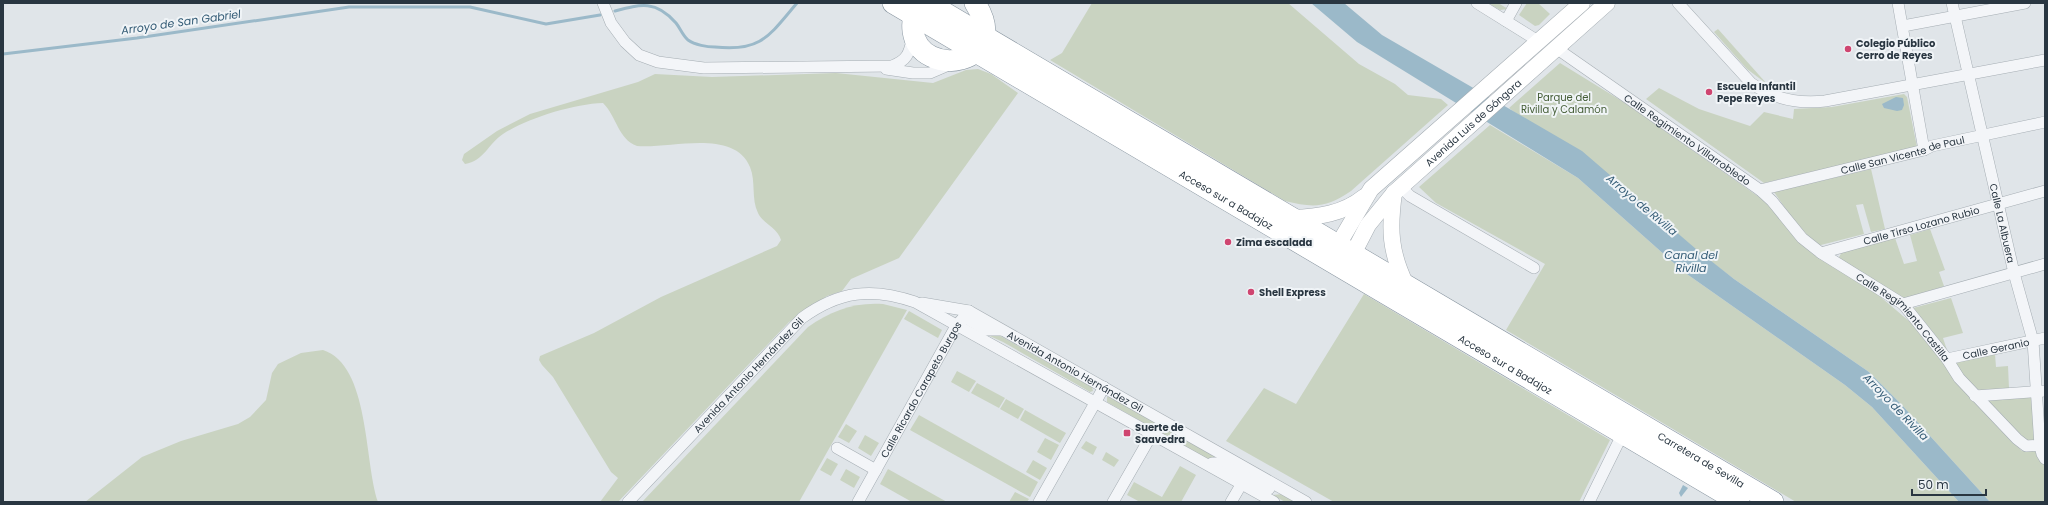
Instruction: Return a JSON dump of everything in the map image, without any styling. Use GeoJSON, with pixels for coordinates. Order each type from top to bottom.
{"type":"FeatureCollection","features":[{"type":"Feature","properties":{"kind":"highway","name":"Acceso sur a Badajoz"},"geometry":{"type":"LineString","coordinates":[[893,3],[919,14],[974,50],[1341,257],[1626,425]]}},
{"type":"Feature","properties":{"kind":"highway"},"geometry":{"type":"LineString","coordinates":[[974,50],[980,11],[975,3]]}},
{"type":"Feature","properties":{"kind":"highway","name":"Acceso sur a Badajoz"},"geometry":{"type":"LineString","coordinates":[[974,50],[1292,218],[1341,257],[1406,285],[1626,425]]}},
{"type":"Feature","properties":{"kind":"highway","name":"Carretera de Sevilla"},"geometry":{"type":"LineString","coordinates":[[1626,425],[1739,502]]}},
{"type":"Feature","properties":{"kind":"highway","name":"Carretera de Sevilla"},"geometry":{"type":"LineString","coordinates":[[1626,425],[1773,502]]}},
{"type":"Feature","properties":{"kind":"main road","name":"Avenida Luis de Góngora"},"geometry":{"type":"LineString","coordinates":[[1341,257],[1369,193],[1456,113],[1582,3]]}},
{"type":"Feature","properties":{"kind":"main road","name":"Avenida Luis de Góngora"},"geometry":{"type":"LineString","coordinates":[[1341,257],[1398,190],[1607,3]]}},
{"type":"Feature","properties":{"kind":"main road"},"geometry":{"type":"LineString","coordinates":[[1398,190],[1390,224],[1391,244],[1394,259],[1406,285]]}},
{"type":"Feature","properties":{"kind":"main road"},"geometry":{"type":"LineString","coordinates":[[1292,218],[1334,213],[1353,204],[1369,193]]}},
{"type":"Feature","properties":{"kind":"street"},"geometry":{"type":"LineString","coordinates":[[603,3],[611,23],[625,42],[638,55],[658,62],[704,68],[892,66],[902,62],[910,50],[919,14]]}},
{"type":"Feature","properties":{"kind":"street"},"geometry":{"type":"LineString","coordinates":[[1477,3],[1538,41]]}},
{"type":"Feature","properties":{"kind":"street"},"geometry":{"type":"LineString","coordinates":[[1506,20],[1516,3]]}},
{"type":"Feature","properties":{"kind":"street"},"geometry":{"type":"LineString","coordinates":[[1678,3],[1742,74],[1756,86],[1773,96],[1796,101],[1819,102],[2045,60]]}},
{"type":"Feature","properties":{"kind":"street"},"geometry":{"type":"LineString","coordinates":[[1898,3],[1924,150]]}},
{"type":"Feature","properties":{"kind":"street","name":"Calle La Albuera"},"geometry":{"type":"LineString","coordinates":[[1952,3],[1997,204],[2033,341],[2041,391],[2042,454],[2045,460]]}},
{"type":"Feature","properties":{"kind":"street"},"geometry":{"type":"LineString","coordinates":[[1903,26],[2025,3]]}},
{"type":"Feature","properties":{"kind":"street","name":"Calle Regimiento Villarrobledo"},"geometry":{"type":"LineString","coordinates":[[1556,48],[1760,190]]}},
{"type":"Feature","properties":{"kind":"street"},"geometry":{"type":"LineString","coordinates":[[870,66],[913,73],[930,73],[974,50]]}},
{"type":"Feature","properties":{"kind":"street","name":"Calle San Vicente de Paul"},"geometry":{"type":"LineString","coordinates":[[1760,190],[1924,150],[1932,146],[2045,122]]}},
{"type":"Feature","properties":{"kind":"street"},"geometry":{"type":"LineString","coordinates":[[1398,190],[1534,268]]}},
{"type":"Feature","properties":{"kind":"street","name":"Calle Regimiento Castilla"},"geometry":{"type":"LineString","coordinates":[[1760,190],[1772,201],[1802,238],[1821,253],[1903,304],[1947,359],[1959,378],[1974,396],[2019,442],[2026,446],[2043,446]]}},
{"type":"Feature","properties":{"kind":"street","name":"Calle Tirso Lozano Rubio"},"geometry":{"type":"LineString","coordinates":[[1821,253],[2045,191]]}},
{"type":"Feature","properties":{"kind":"street"},"geometry":{"type":"LineString","coordinates":[[1903,304],[2045,264]]}},
{"type":"Feature","properties":{"kind":"street","name":"Avenida Antonio Hernández Gil"},"geometry":{"type":"LineString","coordinates":[[628,502],[791,328],[815,309],[843,297],[877,293],[897,296],[915,302],[966,314],[1002,330],[1104,387],[1246,477],[1274,502]]}},
{"type":"Feature","properties":{"kind":"street","name":"Avenida Antonio Hernández Gil"},"geometry":{"type":"LineString","coordinates":[[915,302],[1202,462],[1285,490],[1306,502]]}},
{"type":"Feature","properties":{"kind":"street","name":"Calle Ricardo Carapeto Burgos"},"geometry":{"type":"LineString","coordinates":[[858,502],[956,326],[966,314]]}},
{"type":"Feature","properties":{"kind":"street","name":"Calle Geranio"},"geometry":{"type":"LineString","coordinates":[[1947,359],[2045,338]]}},
{"type":"Feature","properties":{"kind":"street"},"geometry":{"type":"LineString","coordinates":[[1039,502],[1104,387]]}},
{"type":"Feature","properties":{"kind":"street"},"geometry":{"type":"LineString","coordinates":[[1974,396],[2041,391]]}},
{"type":"Feature","properties":{"kind":"street"},"geometry":{"type":"LineString","coordinates":[[1589,502],[1626,425]]}},
{"type":"Feature","properties":{"kind":"street"},"geometry":{"type":"LineString","coordinates":[[1113,502],[1152,434]]}},
{"type":"Feature","properties":{"kind":"street","name":"Calle Ricardo Carapeto Burgos"},"geometry":{"type":"LineString","coordinates":[[837,448],[876,470]]}},
{"type":"Feature","properties":{"kind":"street"},"geometry":{"type":"LineString","coordinates":[[1231,502],[1246,477]]}},
{"type":"Feature","properties":{"kind":"green space"},"geometry":{"type":"Polygon","coordinates":[[[1092,3],[1288,3],[1359,64],[1395,84],[1408,95],[1441,99],[1448,105],[1351,191],[1342,197],[1320,205],[1304,205],[1285,201],[1050,60],[1062,53],[1092,3]]]}},
{"type":"Feature","properties":{"kind":"green space"},"geometry":{"type":"Polygon","coordinates":[[[1488,3],[1498,3],[1508,9],[1500,10],[1488,3]]]}},
{"type":"Feature","properties":{"kind":"green space"},"geometry":{"type":"Polygon","coordinates":[[[1527,3],[1538,3],[1550,14],[1539,25],[1535,26],[1519,15],[1527,3]]]}},
{"type":"Feature","properties":{"kind":"green space"},"geometry":{"type":"Polygon","coordinates":[[[1718,29],[1767,84],[1747,69],[1714,32],[1718,29]]]}},
{"type":"Feature","properties":{"kind":"green space","name":"Parque del Rivilla y Calamón"},"geometry":{"type":"Polygon","coordinates":[[[1560,63],[1625,103],[1759,197],[1916,327],[1982,410],[2022,451],[2045,450],[2045,502],[1990,502],[1901,404],[1869,372],[1734,279],[1509,108],[1560,63]]]}},
{"type":"Feature","properties":{"kind":"green space"},"geometry":{"type":"Polygon","coordinates":[[[978,69],[991,74],[1018,93],[899,258],[851,279],[842,291],[827,296],[789,322],[618,502],[600,502],[618,478],[611,472],[553,377],[542,365],[539,360],[540,356],[594,333],[661,297],[777,246],[781,240],[776,232],[760,217],[758,213],[755,202],[752,172],[742,155],[730,148],[716,144],[700,143],[637,146],[631,143],[622,133],[603,103],[565,109],[538,117],[513,128],[493,142],[477,159],[465,164],[462,160],[464,154],[497,131],[530,114],[638,82],[655,74],[712,77],[836,73],[933,83],[966,70],[978,69]]]}},
{"type":"Feature","properties":{"kind":"green space"},"geometry":{"type":"Polygon","coordinates":[[[1659,88],[1699,109],[1750,126],[1764,112],[1793,119],[1794,109],[1832,107],[1904,94],[1907,97],[1917,147],[1764,183],[1646,99],[1659,88]]]}},
{"type":"Feature","properties":{"kind":"green space"},"geometry":{"type":"Polygon","coordinates":[[[1490,125],[1578,178],[1684,272],[1845,385],[1872,407],[1959,502],[1796,502],[1506,330],[1545,264],[1436,203],[1419,187],[1490,125]]]}},
{"type":"Feature","properties":{"kind":"green space"},"geometry":{"type":"Polygon","coordinates":[[[1871,169],[1885,229],[1871,232],[1863,204],[1856,205],[1864,234],[1817,246],[1792,218],[1774,192],[1871,169]]]}},
{"type":"Feature","properties":{"kind":"green space"},"geometry":{"type":"Polygon","coordinates":[[[1930,229],[1945,270],[1939,272],[1944,286],[1942,287],[1902,299],[1842,261],[1839,257],[1842,252],[1895,238],[1904,264],[1917,261],[1910,235],[1930,229]]]}},
{"type":"Feature","properties":{"kind":"green space"},"geometry":{"type":"Polygon","coordinates":[[[1364,294],[1610,440],[1579,502],[1334,502],[1226,441],[1264,388],[1296,404],[1364,294]]]}},
{"type":"Feature","properties":{"kind":"green space"},"geometry":{"type":"Polygon","coordinates":[[[1951,298],[1963,333],[1943,338],[1948,353],[1913,308],[1951,298]]]}},
{"type":"Feature","properties":{"kind":"green space"},"geometry":{"type":"Polygon","coordinates":[[[862,304],[883,304],[907,310],[799,502],[642,502],[808,327],[825,316],[843,309],[862,304]]]}},
{"type":"Feature","properties":{"kind":"green space"},"geometry":{"type":"Polygon","coordinates":[[[909,311],[942,330],[938,338],[904,319],[909,311]]]}},
{"type":"Feature","properties":{"kind":"green space"},"geometry":{"type":"Polygon","coordinates":[[[983,333],[995,333],[1092,387],[1093,391],[1090,392],[1003,342],[983,333]]]}},
{"type":"Feature","properties":{"kind":"green space"},"geometry":{"type":"Polygon","coordinates":[[[323,350],[338,359],[349,374],[357,394],[363,417],[378,502],[85,502],[142,457],[181,441],[238,424],[250,417],[266,400],[272,373],[278,364],[301,353],[323,350]]]}},
{"type":"Feature","properties":{"kind":"green space"},"geometry":{"type":"Polygon","coordinates":[[[1995,354],[1996,367],[2008,366],[2009,388],[1987,390],[1976,389],[1971,386],[1955,363],[1995,354]]]}},
{"type":"Feature","properties":{"kind":"green space"},"geometry":{"type":"Polygon","coordinates":[[[957,371],[976,381],[969,392],[951,382],[957,371]]]}},
{"type":"Feature","properties":{"kind":"green space"},"geometry":{"type":"Polygon","coordinates":[[[977,383],[1005,398],[999,408],[971,393],[977,383]]]}},
{"type":"Feature","properties":{"kind":"green space"},"geometry":{"type":"Polygon","coordinates":[[[1107,397],[1110,397],[1220,459],[1209,460],[1107,402],[1107,397]]]}},
{"type":"Feature","properties":{"kind":"green space"},"geometry":{"type":"Polygon","coordinates":[[[2032,397],[2035,442],[2028,443],[1994,410],[1988,400],[2032,397]]]}},
{"type":"Feature","properties":{"kind":"green space"},"geometry":{"type":"Polygon","coordinates":[[[1006,399],[1024,409],[1018,419],[1000,409],[1006,399]]]}},
{"type":"Feature","properties":{"kind":"green space"},"geometry":{"type":"Polygon","coordinates":[[[1025,410],[1066,433],[1060,443],[1020,420],[1025,410]]]}},
{"type":"Feature","properties":{"kind":"green space"},"geometry":{"type":"Polygon","coordinates":[[[919,415],[1038,482],[1030,497],[910,430],[919,415]]]}},
{"type":"Feature","properties":{"kind":"green space"},"geometry":{"type":"Polygon","coordinates":[[[846,424],[857,431],[849,443],[838,437],[846,424]]]}},
{"type":"Feature","properties":{"kind":"green space"},"geometry":{"type":"Polygon","coordinates":[[[865,435],[879,443],[871,456],[858,448],[865,435]]]}},
{"type":"Feature","properties":{"kind":"green space"},"geometry":{"type":"Polygon","coordinates":[[[1045,438],[1059,445],[1051,460],[1037,452],[1045,438]]]}},
{"type":"Feature","properties":{"kind":"green space"},"geometry":{"type":"Polygon","coordinates":[[[1086,441],[1097,447],[1093,455],[1081,448],[1086,441]]]}},
{"type":"Feature","properties":{"kind":"green space"},"geometry":{"type":"Polygon","coordinates":[[[1106,452],[1119,460],[1114,467],[1102,460],[1106,452]]]}},
{"type":"Feature","properties":{"kind":"green space"},"geometry":{"type":"Polygon","coordinates":[[[827,458],[838,464],[831,476],[820,470],[827,458]]]}},
{"type":"Feature","properties":{"kind":"green space"},"geometry":{"type":"Polygon","coordinates":[[[1033,460],[1047,468],[1040,480],[1026,472],[1033,460]]]}},
{"type":"Feature","properties":{"kind":"green space"},"geometry":{"type":"Polygon","coordinates":[[[1180,466],[1196,475],[1181,502],[1140,502],[1127,495],[1134,482],[1162,497],[1180,466]]]}},
{"type":"Feature","properties":{"kind":"green space"},"geometry":{"type":"Polygon","coordinates":[[[846,469],[860,477],[854,488],[840,480],[846,469]]]}},
{"type":"Feature","properties":{"kind":"green space"},"geometry":{"type":"Polygon","coordinates":[[[888,469],[947,502],[912,502],[880,484],[888,469]]]}},
{"type":"Feature","properties":{"kind":"green space"},"geometry":{"type":"Polygon","coordinates":[[[1015,492],[1029,499],[1027,502],[1009,502],[1015,492]]]}},
{"type":"Feature","properties":{"kind":"green space"},"geometry":{"type":"Polygon","coordinates":[[[1282,494],[1297,502],[1285,502],[1273,495],[1282,494]]]}},
{"type":"Feature","properties":{"kind":"water","name":"Canal del Rivilla"},"geometry":{"type":"Polygon","coordinates":[[[1311,3],[1344,3],[1382,35],[1582,151],[1696,249],[1734,279],[1869,372],[1901,404],[1990,502],[1959,502],[1872,407],[1845,385],[1684,272],[1578,178],[1357,42],[1311,3]]]}},
{"type":"Feature","properties":{"kind":"water"},"geometry":{"type":"Polygon","coordinates":[[[1896,97],[1903,98],[1904,105],[1902,110],[1897,111],[1884,108],[1882,104],[1896,97]]]}},
{"type":"Feature","properties":{"kind":"water"},"geometry":{"type":"Polygon","coordinates":[[[1683,485],[1688,488],[1681,497],[1679,493],[1683,485]]]}},
{"type":"Feature","properties":{"kind":"waterway","name":"Arroyo de San Gabriel"},"geometry":{"type":"LineString","coordinates":[[615,11],[640,6],[655,7],[662,10],[669,16],[676,23],[686,38],[691,42],[705,46],[731,48],[754,44],[763,39],[771,33],[797,3]]}},
{"type":"Feature","properties":{"kind":"waterway","name":"Arroyo de San Gabriel"},"geometry":{"type":"LineString","coordinates":[[3,54],[137,38],[349,7],[470,7],[546,24],[600,15]]}},
{"type":"Feature","properties":{"kind":"place","name":"Colegio Público Cerro de Reyes"},"geometry":{"type":"Point","coordinates":[1848,49]}},
{"type":"Feature","properties":{"kind":"place","name":"Escuela Infantil Pepe Reyes"},"geometry":{"type":"Point","coordinates":[1709,92]}},
{"type":"Feature","properties":{"kind":"place","name":"Zima escalada"},"geometry":{"type":"Point","coordinates":[1228,242]}},
{"type":"Feature","properties":{"kind":"place","name":"Shell Express"},"geometry":{"type":"Point","coordinates":[1251,292]}},
{"type":"Feature","properties":{"kind":"place","name":"Suerte de Saavedra"},"geometry":{"type":"Point","coordinates":[1127,433]}},
{"type":"Feature","properties":{"kind":"water label","name":"Arroyo de Rivilla"},"geometry":{"type":"Point","coordinates":[1642,205]}},
{"type":"Feature","properties":{"kind":"water label","name":"Arroyo de Rivilla"},"geometry":{"type":"Point","coordinates":[1896,407]}}]}
